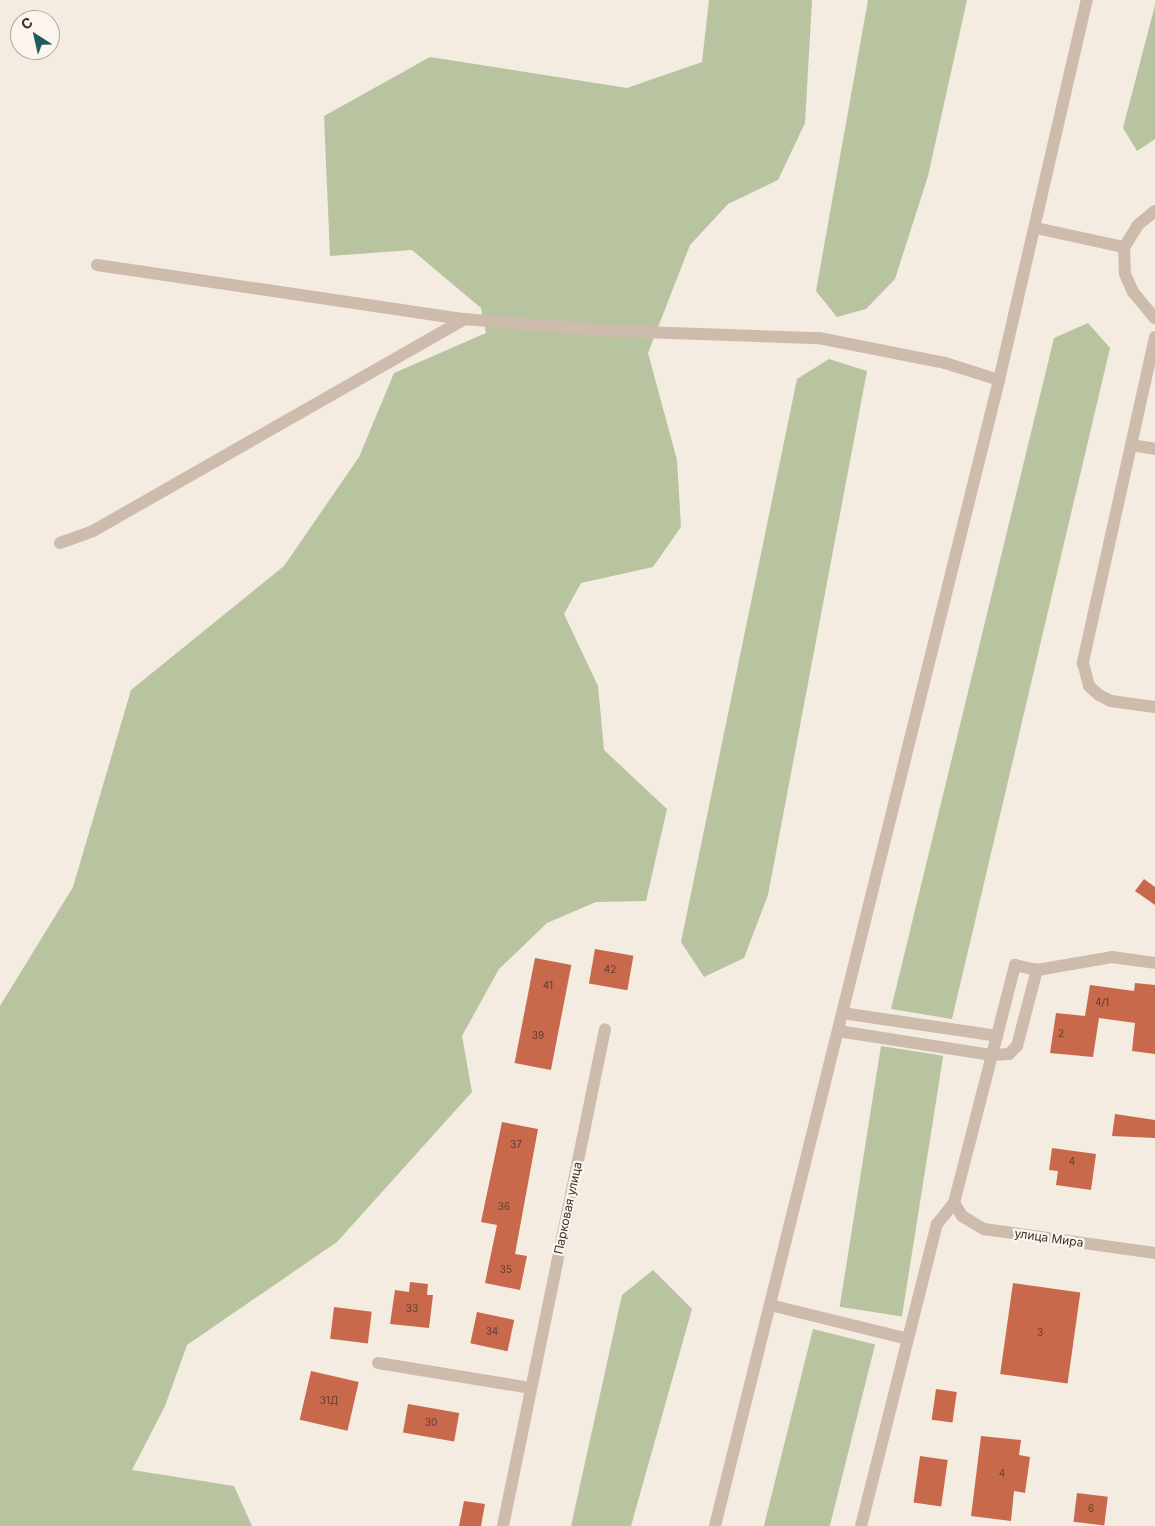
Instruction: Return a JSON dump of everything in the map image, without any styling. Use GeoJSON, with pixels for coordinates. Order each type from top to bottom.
{"type":"FeatureCollection","features":[{"type":"Feature","properties":{"kind":"street"},"geometry":{"type":"LineString","coordinates":[[715,1526],[999,380],[1036,228],[1087,0]]}},
{"type":"Feature","properties":{"kind":"street"},"geometry":{"type":"LineString","coordinates":[[1155,211],[1138,225],[1124,247],[1125,274],[1132,292],[1155,318]]}},
{"type":"Feature","properties":{"kind":"street"},"geometry":{"type":"LineString","coordinates":[[1036,228],[1124,247]]}},
{"type":"Feature","properties":{"kind":"street"},"geometry":{"type":"LineString","coordinates":[[97,265],[464,319],[614,331],[819,338],[945,363],[999,380]]}},
{"type":"Feature","properties":{"kind":"street"},"geometry":{"type":"LineString","coordinates":[[60,544],[93,531],[464,319]]}},
{"type":"Feature","properties":{"kind":"street"},"geometry":{"type":"LineString","coordinates":[[1155,337],[1083,663],[1089,686],[1111,701],[1155,707]]}},
{"type":"Feature","properties":{"kind":"street"},"geometry":{"type":"LineString","coordinates":[[1131,445],[1155,449]]}},
{"type":"Feature","properties":{"kind":"street"},"geometry":{"type":"LineString","coordinates":[[861,1526],[937,1224],[954,1203],[1015,965],[1036,970],[1112,957],[1155,963]]}},
{"type":"Feature","properties":{"kind":"street"},"geometry":{"type":"LineString","coordinates":[[838,1031],[992,1055],[1009,1054],[1017,1046],[1036,970]]}},
{"type":"Feature","properties":{"kind":"street"},"geometry":{"type":"LineString","coordinates":[[842,1013],[997,1036]]}},
{"type":"Feature","properties":{"kind":"street","name":"Парковая улица"},"geometry":{"type":"LineString","coordinates":[[503,1526],[606,1029]]}},
{"type":"Feature","properties":{"kind":"street","name":"улица Мира"},"geometry":{"type":"LineString","coordinates":[[954,1203],[962,1216],[984,1229],[1155,1253]]}},
{"type":"Feature","properties":{"kind":"street"},"geometry":{"type":"LineString","coordinates":[[770,1305],[908,1339]]}},
{"type":"Feature","properties":{"kind":"street"},"geometry":{"type":"LineString","coordinates":[[378,1364],[532,1388]]}},
{"type":"Feature","properties":{"kind":"green space"},"geometry":{"type":"Polygon","coordinates":[[[709,0],[812,0],[805,123],[778,180],[728,204],[690,245],[648,353],[677,460],[681,527],[653,567],[581,583],[564,614],[598,686],[604,750],[667,809],[646,901],[596,902],[547,923],[499,969],[462,1036],[472,1092],[337,1242],[187,1345],[165,1406],[132,1470],[234,1486],[252,1526],[0,1526],[0,1006],[73,887],[131,690],[284,566],[359,457],[394,373],[486,333],[481,308],[412,250],[330,256],[324,116],[430,57],[627,88],[702,62],[709,0]]]}},
{"type":"Feature","properties":{"kind":"green space"},"geometry":{"type":"Polygon","coordinates":[[[868,0],[967,0],[928,176],[895,279],[866,309],[837,317],[816,291],[868,0]]]}},
{"type":"Feature","properties":{"kind":"green space"},"geometry":{"type":"Polygon","coordinates":[[[1155,5],[1155,139],[1137,151],[1123,128],[1155,5]]]}},
{"type":"Feature","properties":{"kind":"green space"},"geometry":{"type":"Polygon","coordinates":[[[1088,323],[1110,348],[952,1019],[891,1009],[1054,338],[1088,323]]]}},
{"type":"Feature","properties":{"kind":"green space"},"geometry":{"type":"Polygon","coordinates":[[[829,359],[867,371],[768,895],[744,958],[704,977],[681,942],[797,379],[829,359]]]}},
{"type":"Feature","properties":{"kind":"green space"},"geometry":{"type":"Polygon","coordinates":[[[881,1046],[943,1056],[902,1317],[840,1307],[881,1046]]]}},
{"type":"Feature","properties":{"kind":"green space"},"geometry":{"type":"Polygon","coordinates":[[[653,1270],[692,1309],[631,1526],[571,1526],[622,1295],[653,1270]]]}},
{"type":"Feature","properties":{"kind":"green space"},"geometry":{"type":"Polygon","coordinates":[[[813,1329],[875,1344],[830,1526],[764,1526],[813,1329]]]}},
{"type":"Feature","properties":{"kind":"building"},"geometry":{"type":"Polygon","coordinates":[[[1144,879],[1155,887],[1155,905],[1135,891],[1144,879]]]}},
{"type":"Feature","properties":{"kind":"building"},"geometry":{"type":"Polygon","coordinates":[[[595,949],[633,956],[627,990],[589,983],[595,949]]]}},
{"type":"Feature","properties":{"kind":"building"},"geometry":{"type":"Polygon","coordinates":[[[535,958],[571,965],[551,1070],[515,1063],[535,958]]]}},
{"type":"Feature","properties":{"kind":"building"},"geometry":{"type":"Polygon","coordinates":[[[1135,983],[1155,985],[1155,1054],[1132,1051],[1135,1023],[1099,1018],[1093,1057],[1050,1053],[1056,1013],[1085,1016],[1090,985],[1134,991],[1135,983]]]}},
{"type":"Feature","properties":{"kind":"building"},"geometry":{"type":"Polygon","coordinates":[[[1115,1114],[1155,1120],[1155,1138],[1112,1136],[1115,1114]]]}},
{"type":"Feature","properties":{"kind":"building"},"geometry":{"type":"Polygon","coordinates":[[[502,1122],[538,1129],[515,1254],[527,1256],[520,1290],[485,1283],[497,1225],[481,1222],[502,1122]]]}},
{"type":"Feature","properties":{"kind":"building"},"geometry":{"type":"Polygon","coordinates":[[[1052,1148],[1096,1154],[1091,1190],[1056,1185],[1058,1171],[1049,1170],[1052,1148]]]}},
{"type":"Feature","properties":{"kind":"building"},"geometry":{"type":"Polygon","coordinates":[[[410,1282],[428,1284],[427,1295],[433,1295],[429,1328],[390,1324],[395,1290],[409,1292],[410,1282]]]}},
{"type":"Feature","properties":{"kind":"building"},"geometry":{"type":"Polygon","coordinates":[[[1013,1283],[1080,1292],[1068,1384],[1000,1374],[1013,1283]]]}},
{"type":"Feature","properties":{"kind":"building"},"geometry":{"type":"Polygon","coordinates":[[[334,1307],[372,1312],[368,1343],[330,1339],[334,1307]]]}},
{"type":"Feature","properties":{"kind":"building"},"geometry":{"type":"Polygon","coordinates":[[[477,1312],[514,1320],[508,1351],[470,1343],[477,1312]]]}},
{"type":"Feature","properties":{"kind":"building"},"geometry":{"type":"Polygon","coordinates":[[[311,1371],[359,1382],[347,1431],[300,1420],[311,1371]]]}},
{"type":"Feature","properties":{"kind":"building"},"geometry":{"type":"Polygon","coordinates":[[[936,1389],[957,1392],[952,1423],[932,1420],[936,1389]]]}},
{"type":"Feature","properties":{"kind":"building"},"geometry":{"type":"Polygon","coordinates":[[[408,1404],[459,1413],[454,1442],[403,1433],[408,1404]]]}},
{"type":"Feature","properties":{"kind":"building"},"geometry":{"type":"Polygon","coordinates":[[[981,1436],[1021,1440],[1019,1455],[1030,1457],[1025,1493],[1014,1491],[1011,1521],[971,1516],[981,1436]]]}},
{"type":"Feature","properties":{"kind":"building"},"geometry":{"type":"Polygon","coordinates":[[[920,1456],[948,1460],[941,1506],[913,1503],[920,1456]]]}},
{"type":"Feature","properties":{"kind":"building"},"geometry":{"type":"Polygon","coordinates":[[[1077,1493],[1108,1497],[1104,1526],[1073,1522],[1077,1493]]]}},
{"type":"Feature","properties":{"kind":"building"},"geometry":{"type":"Polygon","coordinates":[[[464,1501],[485,1504],[481,1526],[459,1526],[464,1501]]]}}]}
